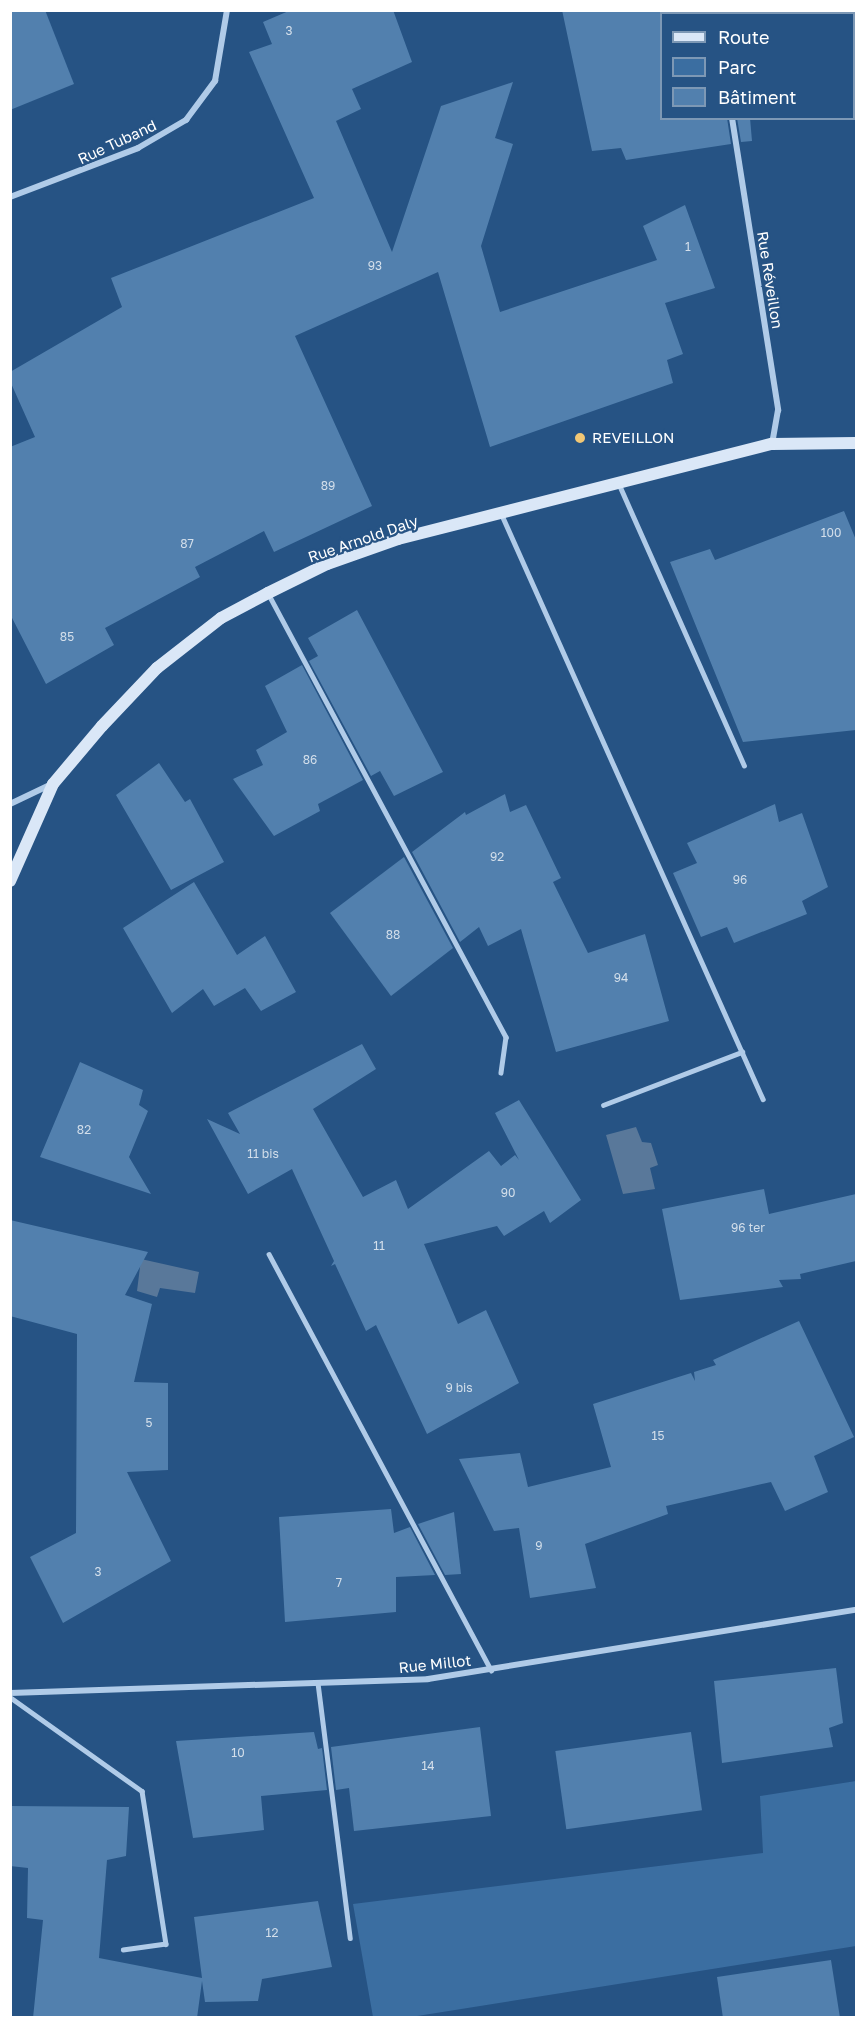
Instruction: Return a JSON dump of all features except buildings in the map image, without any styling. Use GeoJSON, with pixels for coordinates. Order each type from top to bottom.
{"type":"FeatureCollection","features":[{"type":"Feature","properties":{"kind":"street","name":"Rue Tuband"},"geometry":{"type":"LineString","coordinates":[[10,197],[138,148],[186,120],[215,81],[226,10]]}},
{"type":"Feature","properties":{"kind":"street","name":"Rue Réveillon"},"geometry":{"type":"LineString","coordinates":[[732,120],[778,410],[771,444]]}},
{"type":"Feature","properties":{"kind":"street","name":"Rue Arnold Daly"},"geometry":{"type":"LineString","coordinates":[[10,881],[53,784],[157,668],[221,618],[268,593],[327,564],[398,539],[771,444],[856,443]]}},
{"type":"Feature","properties":{"kind":"street"},"geometry":{"type":"LineString","coordinates":[[10,804],[53,784]]}},
{"type":"Feature","properties":{"kind":"street","name":"Rue Millot"},"geometry":{"type":"LineString","coordinates":[[10,1695],[428,1679],[856,1610]]}},
{"type":"Feature","properties":{"kind":"lane"},"geometry":{"type":"LineString","coordinates":[[619,484],[744,765]]}},
{"type":"Feature","properties":{"kind":"lane"},"geometry":{"type":"LineString","coordinates":[[501,513],[763,1099]]}},
{"type":"Feature","properties":{"kind":"lane"},"geometry":{"type":"LineString","coordinates":[[268,593],[506,1037],[501,1073]]}},
{"type":"Feature","properties":{"kind":"lane"},"geometry":{"type":"LineString","coordinates":[[603,1105],[742,1052]]}},
{"type":"Feature","properties":{"kind":"lane"},"geometry":{"type":"LineString","coordinates":[[269,1254],[491,1670]]}},
{"type":"Feature","properties":{"kind":"lane"},"geometry":{"type":"LineString","coordinates":[[318,1683],[350,1938]]}},
{"type":"Feature","properties":{"kind":"lane"},"geometry":{"type":"LineString","coordinates":[[10,1695],[142,1791],[166,1944],[123,1950]]}},
{"type":"Feature","properties":{"kind":"green space"},"geometry":{"type":"Polygon","coordinates":[[[856,1781],[856,1946],[411,2017],[373,2017],[353,1904],[763,1853],[760,1796],[856,1781]]]}},
{"type":"Feature","properties":{"kind":"shaded area"},"geometry":{"type":"Polygon","coordinates":[[[636,1127],[642,1142],[651,1143],[658,1165],[650,1168],[655,1189],[623,1194],[606,1135],[636,1127]]]}},
{"type":"Feature","properties":{"kind":"shaded area"},"geometry":{"type":"Polygon","coordinates":[[[141,1259],[199,1272],[195,1293],[160,1288],[157,1297],[137,1291],[141,1259]]]}},
{"type":"Feature","properties":{"kind":"place","name":"REVEILLON"},"geometry":{"type":"Point","coordinates":[580,438]}}]}
